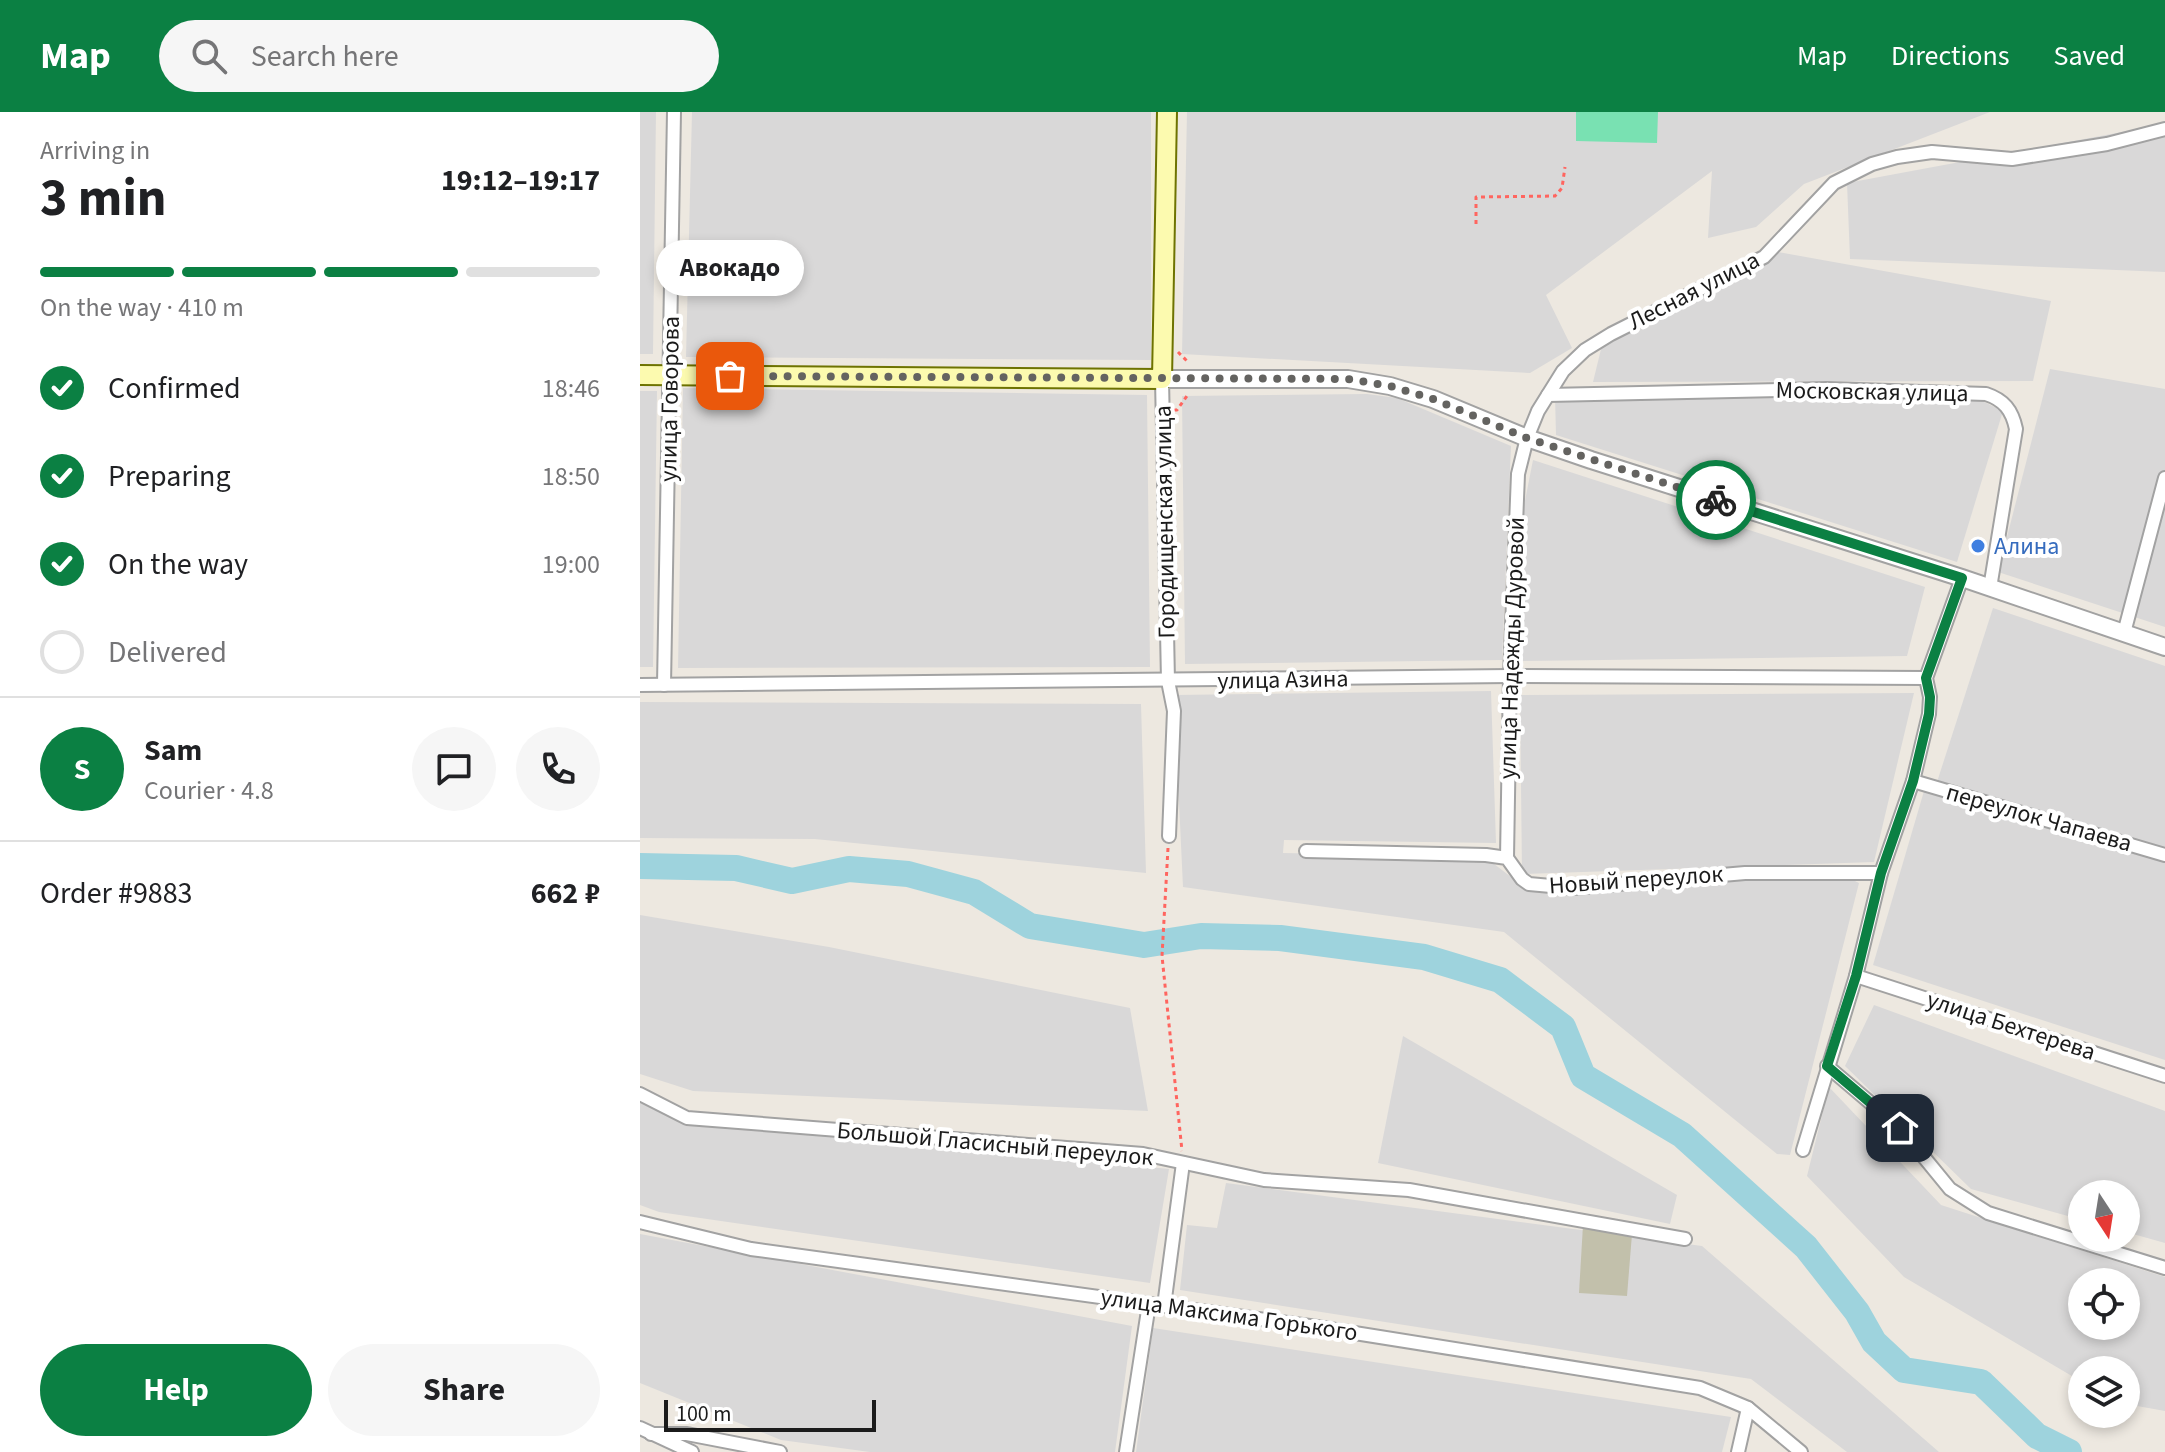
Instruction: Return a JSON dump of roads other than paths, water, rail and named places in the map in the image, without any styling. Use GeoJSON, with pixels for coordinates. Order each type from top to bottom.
{"type":"FeatureCollection","features":[{"type":"Feature","properties":{"kind":"main road","name":"Городищенская улица"},"geometry":{"type":"LineString","coordinates":[[1162,379],[1167,112]]}},
{"type":"Feature","properties":{"kind":"main road"},"geometry":{"type":"LineString","coordinates":[[640,375],[1162,379]]}},
{"type":"Feature","properties":{"kind":"street","name":"улица Говорова"},"geometry":{"type":"LineString","coordinates":[[664,685],[674,112]]}},
{"type":"Feature","properties":{"kind":"street","name":"Лесная улица"},"geometry":{"type":"LineString","coordinates":[[1527,438],[1563,371],[1585,350],[1764,257],[1834,183],[1872,164],[1932,152],[2012,159],[2107,144],[2165,129]]}},
{"type":"Feature","properties":{"kind":"street"},"geometry":{"type":"LineString","coordinates":[[1162,379],[1348,379],[1390,386],[1433,399],[1527,438],[2165,647]]}},
{"type":"Feature","properties":{"kind":"street","name":"Городищенская улица"},"geometry":{"type":"LineString","coordinates":[[1162,379],[1168,681],[1174,711],[1169,836]]}},
{"type":"Feature","properties":{"kind":"street","name":"Московская улица"},"geometry":{"type":"LineString","coordinates":[[1548,395],[1827,389],[1986,394],[1996,398],[2010,410],[2016,429],[1990,588]]}},
{"type":"Feature","properties":{"kind":"street","name":"улица Надежды Дуровой"},"geometry":{"type":"LineString","coordinates":[[1507,858],[1518,474],[1527,438]]}},
{"type":"Feature","properties":{"kind":"street"},"geometry":{"type":"LineString","coordinates":[[2124,633],[2165,478]]}},
{"type":"Feature","properties":{"kind":"street"},"geometry":{"type":"LineString","coordinates":[[1803,1150],[1856,976],[1881,873],[1913,781],[1929,714],[1930,697],[1926,678],[1962,578]]}},
{"type":"Feature","properties":{"kind":"street","name":"улица Азина"},"geometry":{"type":"LineString","coordinates":[[640,685],[1510,676],[1926,678]]}},
{"type":"Feature","properties":{"kind":"street","name":"переулок Чапаева"},"geometry":{"type":"LineString","coordinates":[[1913,781],[2165,855]]}},
{"type":"Feature","properties":{"kind":"street"},"geometry":{"type":"LineString","coordinates":[[1306,851],[1507,858]]}},
{"type":"Feature","properties":{"kind":"street","name":"Новый переулок"},"geometry":{"type":"LineString","coordinates":[[1507,858],[1529,884],[1562,888],[1745,873],[1881,873]]}},
{"type":"Feature","properties":{"kind":"street","name":"улица Бехтерева"},"geometry":{"type":"LineString","coordinates":[[1856,976],[2165,1076]]}},
{"type":"Feature","properties":{"kind":"street"},"geometry":{"type":"LineString","coordinates":[[1827,1066],[1900,1128],[1950,1189],[1988,1213],[2165,1268]]}},
{"type":"Feature","properties":{"kind":"street","name":"Большой Гласисный переулок"},"geometry":{"type":"LineString","coordinates":[[640,1094],[687,1118],[1143,1154],[1264,1180],[1409,1190],[1685,1239]]}},
{"type":"Feature","properties":{"kind":"street"},"geometry":{"type":"LineString","coordinates":[[1164,1306],[1183,1163]]}},
{"type":"Feature","properties":{"kind":"street","name":"улица Максима Горького"},"geometry":{"type":"LineString","coordinates":[[640,1222],[751,1249],[1317,1327],[1700,1388],[1748,1408],[1801,1452]]}},
{"type":"Feature","properties":{"kind":"street"},"geometry":{"type":"LineString","coordinates":[[1126,1452],[1149,1304]]}},
{"type":"Feature","properties":{"kind":"street"},"geometry":{"type":"LineString","coordinates":[[1738,1452],[1748,1408]]}},
{"type":"Feature","properties":{"kind":"street"},"geometry":{"type":"LineString","coordinates":[[646,1431],[692,1452]]}},
{"type":"Feature","properties":{"kind":"street"},"geometry":{"type":"LineString","coordinates":[[646,1431],[687,1434],[780,1452]]}},
{"type":"Feature","properties":{"kind":"waterway"},"geometry":{"type":"LineString","coordinates":[[640,866],[736,868],[792,881],[849,869],[908,874],[974,892],[1030,926],[1144,945],[1201,936],[1280,938],[1424,957],[1500,980],[1563,1027],[1583,1076],[1682,1135],[1806,1247],[1857,1312],[1874,1342],[1904,1370],[1981,1382],[2037,1436],[2069,1452]]}},
{"type":"Feature","properties":{"kind":"place","name":"Авокадо"},"geometry":{"type":"Point","coordinates":[730,376]}},
{"type":"Feature","properties":{"kind":"place","name":"Алина"},"geometry":{"type":"Point","coordinates":[1978,546]}}]}
